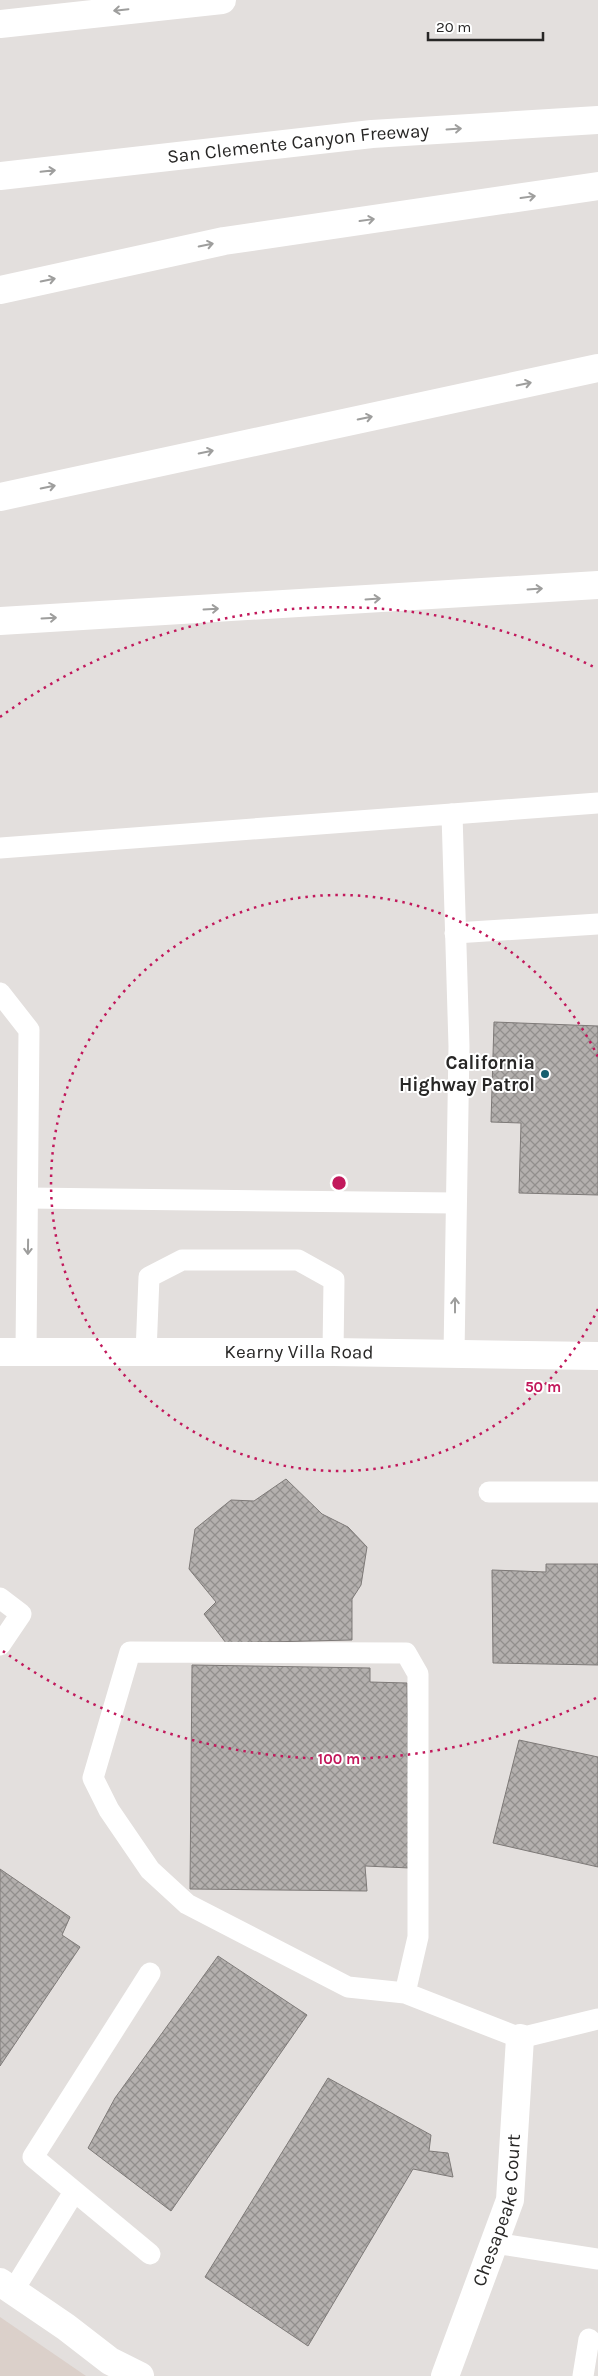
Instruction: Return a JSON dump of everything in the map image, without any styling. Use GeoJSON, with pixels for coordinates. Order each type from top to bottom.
{"type":"FeatureCollection","features":[{"type":"Feature","properties":{"kind":"main road"},"geometry":{"type":"LineString","coordinates":[[0,24],[222,0]]}},
{"type":"Feature","properties":{"kind":"main road","name":"San Clemente Canyon Freeway"},"geometry":{"type":"LineString","coordinates":[[0,176],[372,134],[598,120]]}},
{"type":"Feature","properties":{"kind":"main road"},"geometry":{"type":"LineString","coordinates":[[0,290],[224,242],[598,186]]}},
{"type":"Feature","properties":{"kind":"main road"},"geometry":{"type":"LineString","coordinates":[[0,497],[598,368]]}},
{"type":"Feature","properties":{"kind":"main road"},"geometry":{"type":"LineString","coordinates":[[0,621],[598,585]]}},
{"type":"Feature","properties":{"kind":"main road","name":"Kearny Villa Road"},"geometry":{"type":"LineString","coordinates":[[13,1352],[333,1352],[598,1356]]}},
{"type":"Feature","properties":{"kind":"main road","name":"Chesapeake Court"},"geometry":{"type":"LineString","coordinates":[[445,2376],[510,2200],[520,2038]]}},
{"type":"Feature","properties":{"kind":"main road"},"geometry":{"type":"LineString","coordinates":[[6,2286],[106,2368],[140,2376]]}},
{"type":"Feature","properties":{"kind":"lane"},"geometry":{"type":"LineString","coordinates":[[0,848],[598,803]]}},
{"type":"Feature","properties":{"kind":"lane"},"geometry":{"type":"LineString","coordinates":[[452,814],[459,1046],[454,1354]]}},
{"type":"Feature","properties":{"kind":"lane"},"geometry":{"type":"LineString","coordinates":[[456,933],[598,924]]}},
{"type":"Feature","properties":{"kind":"lane"},"geometry":{"type":"LineString","coordinates":[[0,993],[30,1030],[28,1198],[13,1352]]}},
{"type":"Feature","properties":{"kind":"lane"},"geometry":{"type":"LineString","coordinates":[[28,1198],[456,1203]]}},
{"type":"Feature","properties":{"kind":"lane"},"geometry":{"type":"LineString","coordinates":[[146,1353],[149,1277],[182,1260],[298,1260],[334,1280],[333,1352]]}},
{"type":"Feature","properties":{"kind":"lane"},"geometry":{"type":"LineString","coordinates":[[489,1492],[598,1492]]}},
{"type":"Feature","properties":{"kind":"lane"},"geometry":{"type":"LineString","coordinates":[[0,1598],[21,1614],[0,1645]]}},
{"type":"Feature","properties":{"kind":"lane"},"geometry":{"type":"LineString","coordinates":[[405,1993],[418,1937],[418,1674],[406,1653],[130,1652],[93,1778],[109,1810],[150,1870],[188,1904],[348,1987],[405,1993],[520,2038],[598,2019]]}},
{"type":"Feature","properties":{"kind":"lane"},"geometry":{"type":"LineString","coordinates":[[150,1973],[33,2157],[150,2254]]}},
{"type":"Feature","properties":{"kind":"lane"},"geometry":{"type":"LineString","coordinates":[[6,2286],[74,2192]]}},
{"type":"Feature","properties":{"kind":"lane"},"geometry":{"type":"LineString","coordinates":[[494,2243],[598,2260]]}},
{"type":"Feature","properties":{"kind":"lane"},"geometry":{"type":"LineString","coordinates":[[583,2376],[589,2338]]}},
{"type":"Feature","properties":{"kind":"shaded area"},"geometry":{"type":"Polygon","coordinates":[[[0,2317],[86,2376],[0,2376],[0,2317]]]}},
{"type":"Feature","properties":{"kind":"building","name":"California Highway Patrol"},"geometry":{"type":"Polygon","coordinates":[[[494,1022],[598,1026],[598,1195],[519,1193],[521,1123],[491,1122],[494,1022]]]}},
{"type":"Feature","properties":{"kind":"building"},"geometry":{"type":"Polygon","coordinates":[[[286,1479],[322,1514],[348,1527],[367,1547],[361,1585],[352,1599],[352,1640],[226,1643],[204,1614],[216,1602],[189,1569],[195,1529],[231,1500],[254,1501],[286,1479]]]}},
{"type":"Feature","properties":{"kind":"building"},"geometry":{"type":"Polygon","coordinates":[[[546,1564],[598,1564],[598,1665],[493,1663],[492,1570],[546,1572],[546,1564]]]}},
{"type":"Feature","properties":{"kind":"building"},"geometry":{"type":"Polygon","coordinates":[[[192,1665],[370,1668],[370,1682],[407,1683],[410,1868],[365,1866],[367,1891],[190,1889],[192,1665]]]}},
{"type":"Feature","properties":{"kind":"building"},"geometry":{"type":"Polygon","coordinates":[[[519,1740],[598,1757],[598,1867],[493,1843],[519,1740]]]}},
{"type":"Feature","properties":{"kind":"building"},"geometry":{"type":"Polygon","coordinates":[[[0,1869],[70,1917],[62,1935],[80,1947],[0,2066],[0,1869]]]}},
{"type":"Feature","properties":{"kind":"building"},"geometry":{"type":"Polygon","coordinates":[[[218,1956],[307,2015],[171,2211],[88,2148],[115,2098],[218,1956]]]}},
{"type":"Feature","properties":{"kind":"building"},"geometry":{"type":"Polygon","coordinates":[[[328,2078],[431,2135],[429,2151],[448,2153],[453,2177],[413,2169],[308,2346],[205,2277],[328,2078]]]}},
{"type":"Feature","properties":{"kind":"place","name":"California Highway Patrol"},"geometry":{"type":"Point","coordinates":[545,1074]}}]}
